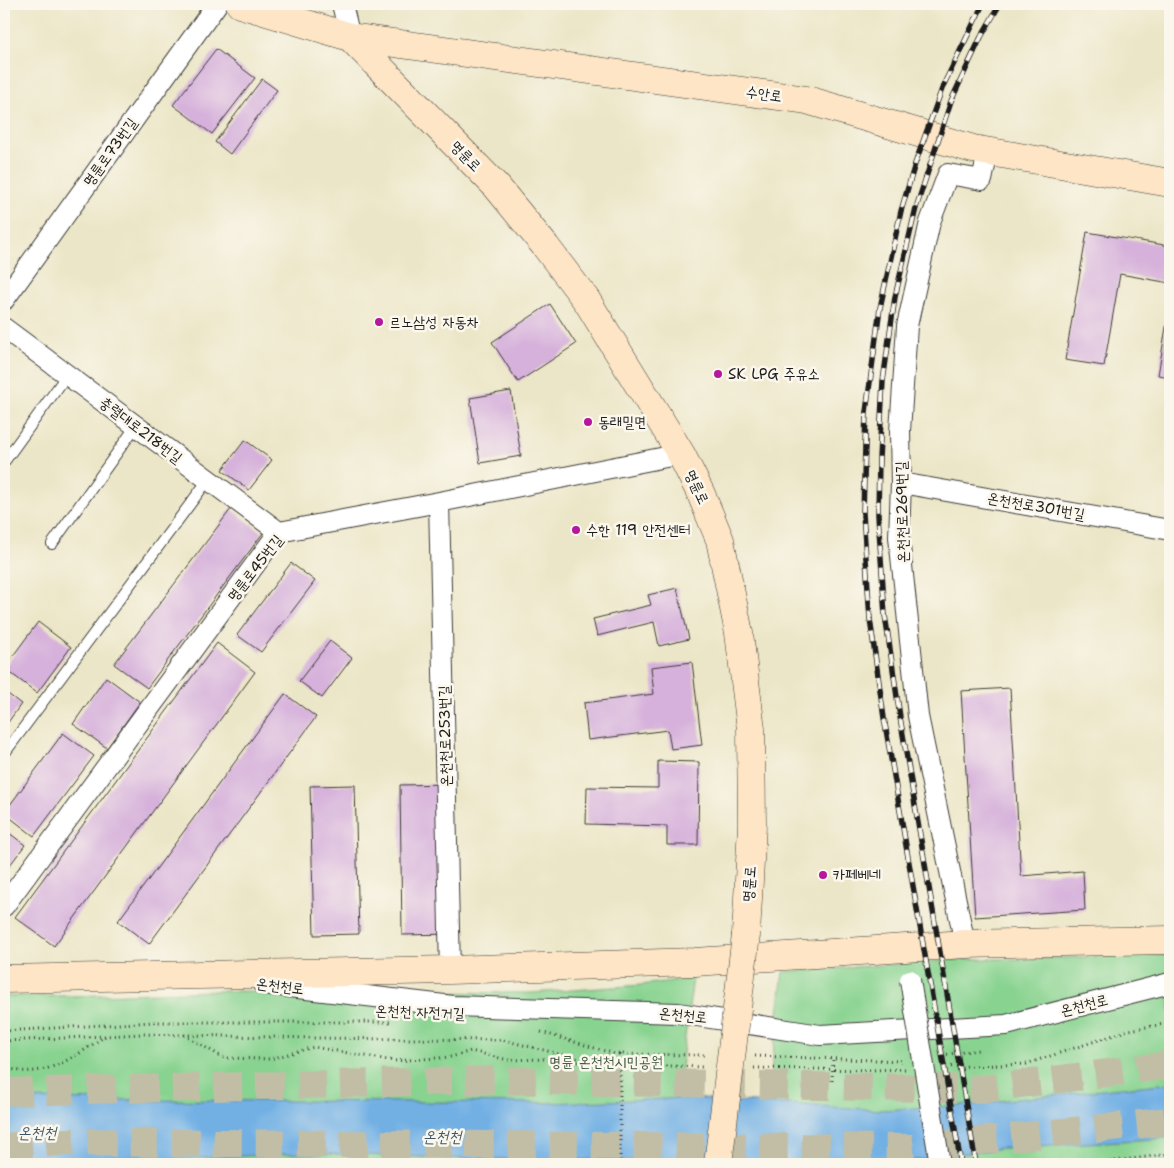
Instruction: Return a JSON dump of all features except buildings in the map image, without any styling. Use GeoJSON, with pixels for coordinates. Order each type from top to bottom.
{"type":"FeatureCollection","features":[{"type":"Feature","properties":{"kind":"main road","name":"명륜로"},"geometry":{"type":"LineString","coordinates":[[240,4],[350,37],[497,187],[588,301],[681,454],[701,494],[720,540],[739,633],[751,729],[752,825],[746,935],[718,1164]]}},
{"type":"Feature","properties":{"kind":"main road","name":"수안로"},"geometry":{"type":"LineString","coordinates":[[350,37],[807,100],[974,150],[1170,183]]}},
{"type":"Feature","properties":{"kind":"main road","name":"온천천로"},"geometry":{"type":"LineString","coordinates":[[4,979],[450,970],[695,962],[966,944],[1170,940]]}},
{"type":"Feature","properties":{"kind":"street","name":"명륜로73번길"},"geometry":{"type":"LineString","coordinates":[[4,300],[217,4]]}},
{"type":"Feature","properties":{"kind":"street"},"geometry":{"type":"LineString","coordinates":[[342,4],[350,37]]}},
{"type":"Feature","properties":{"kind":"street","name":"온천천로269번길"},"geometry":{"type":"LineString","coordinates":[[966,944],[918,716],[899,537],[900,431],[906,326],[930,222],[948,174],[982,180],[988,152]]}},
{"type":"Feature","properties":{"kind":"street","name":"충렬대로218번길"},"geometry":{"type":"LineString","coordinates":[[4,328],[279,532]]}},
{"type":"Feature","properties":{"kind":"street","name":"명륜로45번길"},"geometry":{"type":"LineString","coordinates":[[4,906],[279,532],[681,454]]}},
{"type":"Feature","properties":{"kind":"street","name":"온천천로301번길"},"geometry":{"type":"LineString","coordinates":[[901,483],[1170,530]]}},
{"type":"Feature","properties":{"kind":"street","name":"온천천로253번길"},"geometry":{"type":"LineString","coordinates":[[439,502],[450,970]]}},
{"type":"Feature","properties":{"kind":"street","name":"온천천로"},"geometry":{"type":"LineString","coordinates":[[192,975],[453,1006],[678,1013],[820,1035],[1006,1025],[1170,983]]}},
{"type":"Feature","properties":{"kind":"street"},"geometry":{"type":"LineString","coordinates":[[910,980],[940,1164]]}},
{"type":"Feature","properties":{"kind":"lane"},"geometry":{"type":"LineString","coordinates":[[4,462],[67,375]]}},
{"type":"Feature","properties":{"kind":"lane"},"geometry":{"type":"LineString","coordinates":[[52,544],[136,426]]}},
{"type":"Feature","properties":{"kind":"lane"},"geometry":{"type":"LineString","coordinates":[[4,754],[208,480]]}},
{"type":"Feature","properties":{"kind":"path","name":"온천천 자전거길"},"geometry":{"type":"LineString","coordinates":[[4,1031],[154,1022],[399,1022]]}},
{"type":"Feature","properties":{"kind":"path"},"geometry":{"type":"LineString","coordinates":[[938,1068],[1026,1064],[1129,1030],[1170,1023]]}},
{"type":"Feature","properties":{"kind":"path"},"geometry":{"type":"LineString","coordinates":[[534,1032],[544,1032],[615,1054],[708,1056]]}},
{"type":"Feature","properties":{"kind":"path"},"geometry":{"type":"LineString","coordinates":[[4,1066],[15,1071],[45,1070],[81,1052],[106,1035]]}},
{"type":"Feature","properties":{"kind":"path"},"geometry":{"type":"LineString","coordinates":[[4,1041],[106,1035],[503,1040],[600,1064]]}},
{"type":"Feature","properties":{"kind":"path"},"geometry":{"type":"LineString","coordinates":[[182,1035],[224,1058],[270,1059],[314,1047],[394,1061],[451,1057],[471,1051],[508,1060],[544,1059],[620,1065],[705,1066]]}},
{"type":"Feature","properties":{"kind":"path"},"geometry":{"type":"LineString","coordinates":[[620,1054],[620,1164]]}},
{"type":"Feature","properties":{"kind":"path"},"geometry":{"type":"LineString","coordinates":[[747,1056],[833,1059],[832,1081]]}},
{"type":"Feature","properties":{"kind":"path"},"geometry":{"type":"LineString","coordinates":[[753,1068],[909,1069]]}},
{"type":"Feature","properties":{"kind":"path"},"geometry":{"type":"LineString","coordinates":[[1090,1164],[1170,1154]]}},
{"type":"Feature","properties":{"kind":"green space"},"geometry":{"type":"Polygon","coordinates":[[[1170,955],[1170,1164],[760,1164],[783,972],[969,959],[1034,959],[1170,955]]]}},
{"type":"Feature","properties":{"kind":"green space","name":"명륜 온천천시민공원"},"geometry":{"type":"Polygon","coordinates":[[[693,978],[668,1164],[4,1164],[4,996],[73,996],[213,991],[531,993],[642,985],[693,978]]]}},
{"type":"Feature","properties":{"kind":"water","name":"온천천"},"geometry":{"type":"Polygon","coordinates":[[[1170,1083],[1170,1137],[1003,1148],[903,1162],[481,1159],[305,1153],[68,1164],[4,1164],[4,1099],[549,1103],[692,1098],[882,1110],[951,1106],[1170,1083]]]}},
{"type":"Feature","properties":{"kind":"tunnel"},"geometry":{"type":"LineString","coordinates":[[4,1092],[497,1080],[982,1089],[1170,1065]]}},
{"type":"Feature","properties":{"kind":"tunnel"},"geometry":{"type":"LineString","coordinates":[[4,1147],[60,1142],[911,1148],[1170,1121]]}},
{"type":"Feature","properties":{"kind":"railway"},"geometry":{"type":"LineString","coordinates":[[961,1164],[884,718],[870,619],[863,513],[866,412],[880,308],[901,211],[915,164],[943,86],[983,4]]}},
{"type":"Feature","properties":{"kind":"railway"},"geometry":{"type":"LineString","coordinates":[[976,1164],[900,717],[885,615],[878,515],[879,459],[883,381],[895,297],[916,208],[951,101],[981,37],[1000,4]]}},
{"type":"Feature","properties":{"kind":"place","name":"르노삼성 자동차"},"geometry":{"type":"Point","coordinates":[379,322]}},
{"type":"Feature","properties":{"kind":"place","name":"SK LPG 주유소"},"geometry":{"type":"Point","coordinates":[718,374]}},
{"type":"Feature","properties":{"kind":"place","name":"동래밀면"},"geometry":{"type":"Point","coordinates":[588,422]}},
{"type":"Feature","properties":{"kind":"place","name":"수한 119 안전센터"},"geometry":{"type":"Point","coordinates":[576,530]}},
{"type":"Feature","properties":{"kind":"place","name":"카페베네"},"geometry":{"type":"Point","coordinates":[823,875]}}]}
